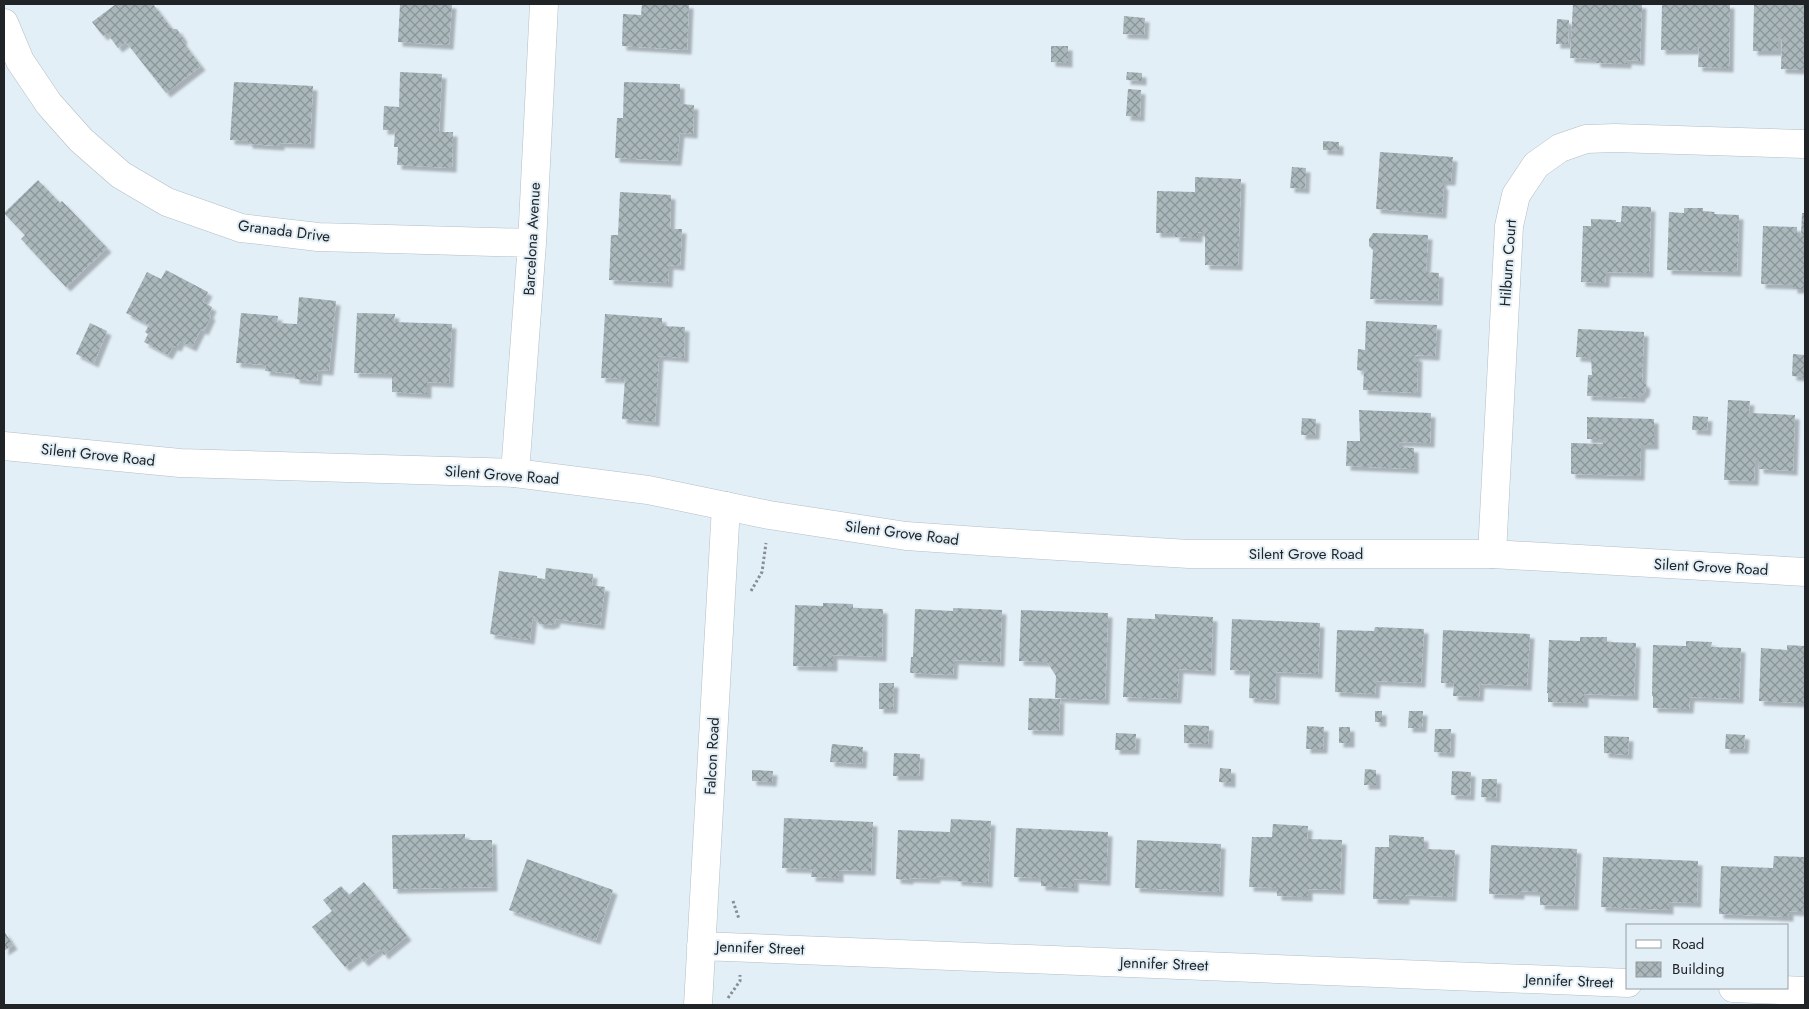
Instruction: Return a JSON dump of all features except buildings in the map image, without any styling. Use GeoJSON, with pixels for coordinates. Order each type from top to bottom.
{"type":"FeatureCollection","features":[{"type":"Feature","properties":{"kind":"street","name":"Barcelona Avenue"},"geometry":{"type":"LineString","coordinates":[[515,474],[532,243],[544,4]]}},
{"type":"Feature","properties":{"kind":"street","name":"Granada Drive"},"geometry":{"type":"LineString","coordinates":[[4,23],[24,68],[48,104],[81,140],[121,175],[167,202],[241,228],[318,237],[532,243]]}},
{"type":"Feature","properties":{"kind":"street","name":"Hilburn Court"},"geometry":{"type":"LineString","coordinates":[[1492,554],[1509,226],[1516,195],[1536,165],[1560,148],[1586,139],[1615,138],[1805,144]]}},
{"type":"Feature","properties":{"kind":"street","name":"Silent Grove Road"},"geometry":{"type":"LineString","coordinates":[[4,446],[180,463],[515,474],[648,490],[769,515],[906,536],[1179,553],[1492,554],[1805,572]]}},
{"type":"Feature","properties":{"kind":"street","name":"Falcon Road"},"geometry":{"type":"LineString","coordinates":[[698,1005],[726,506]]}},
{"type":"Feature","properties":{"kind":"street","name":"Jennifer Street"},"geometry":{"type":"LineString","coordinates":[[701,946],[1626,983]]}},
{"type":"Feature","properties":{"kind":"street"},"geometry":{"type":"LineString","coordinates":[[1757,989],[1805,991]]}},
{"type":"Feature","properties":{"kind":"path"},"geometry":{"type":"LineString","coordinates":[[748,596],[762,572],[769,515]]}},
{"type":"Feature","properties":{"kind":"path"},"geometry":{"type":"LineString","coordinates":[[726,1005],[726,1000],[740,981],[740,921],[732,899]]}}]}
